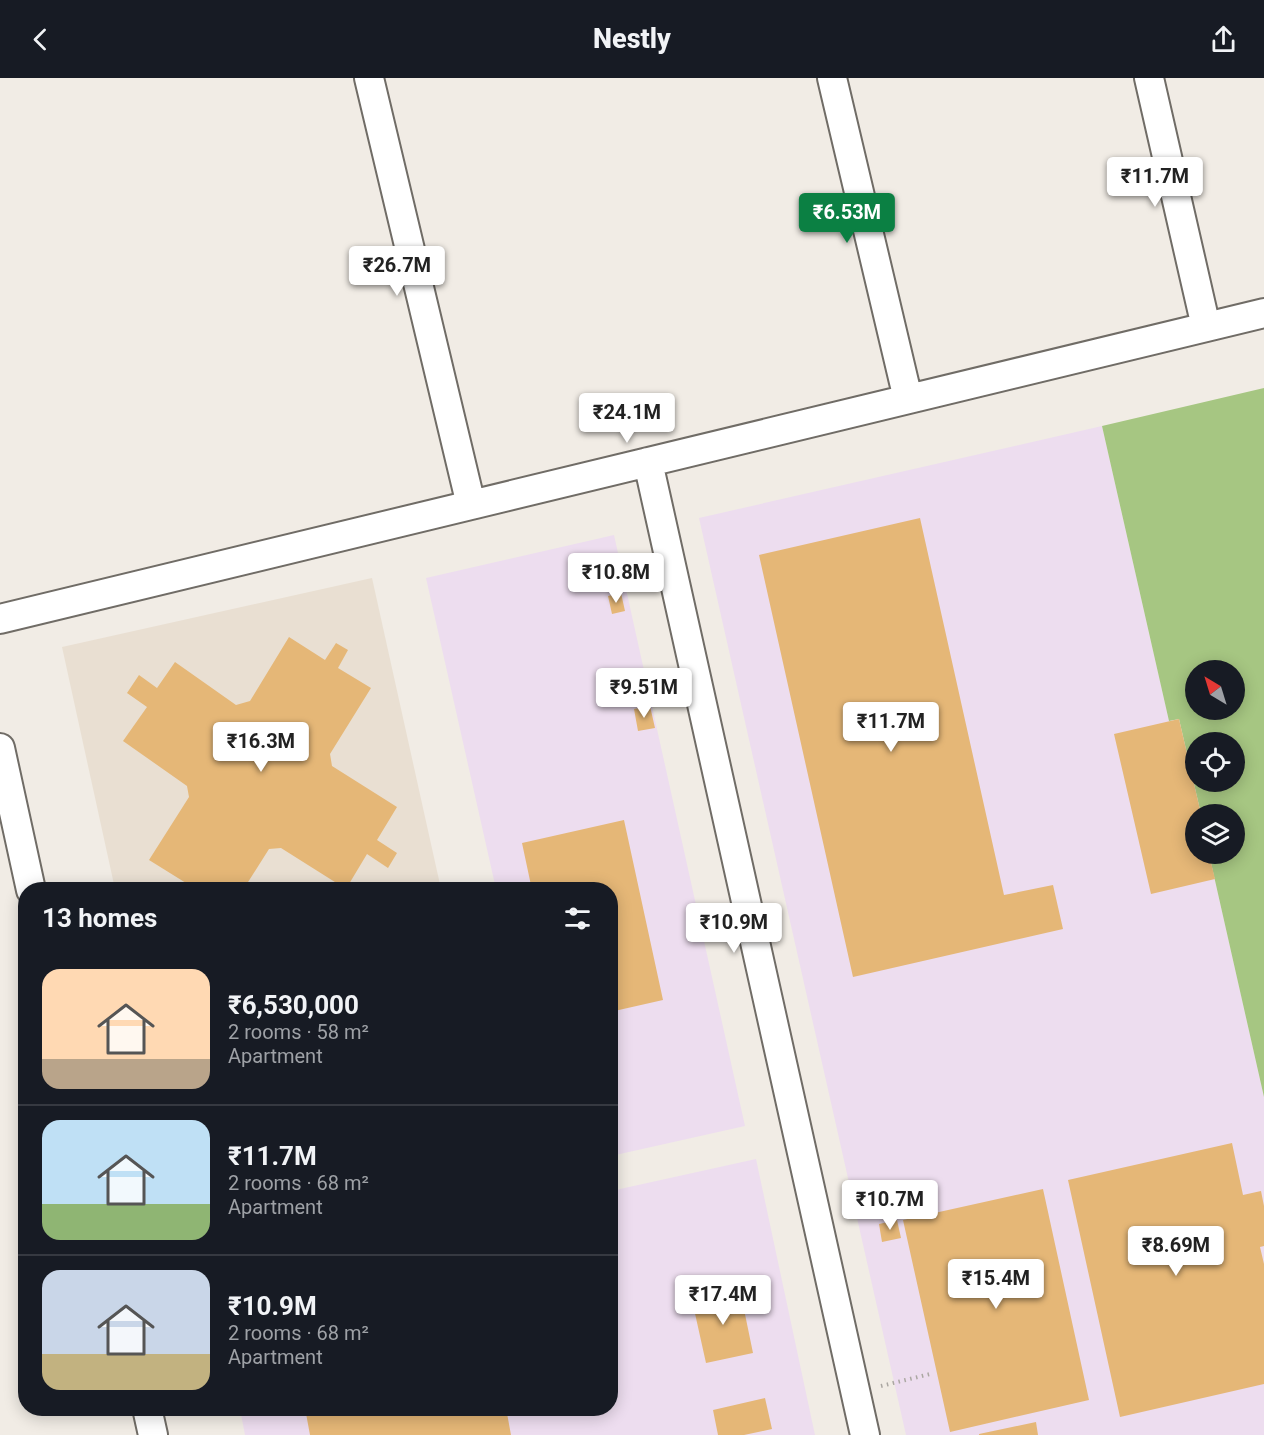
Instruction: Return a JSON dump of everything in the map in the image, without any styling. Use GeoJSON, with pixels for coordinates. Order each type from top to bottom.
{"type":"FeatureCollection","features":[{"type":"Feature","properties":{"kind":"street"},"geometry":{"type":"LineString","coordinates":[[369,78],[471,505]]}},
{"type":"Feature","properties":{"kind":"street"},"geometry":{"type":"LineString","coordinates":[[832,78],[908,399]]}},
{"type":"Feature","properties":{"kind":"street"},"geometry":{"type":"LineString","coordinates":[[1149,78],[1206,327]]}},
{"type":"Feature","properties":{"kind":"street"},"geometry":{"type":"LineString","coordinates":[[0,619],[1264,313]]}},
{"type":"Feature","properties":{"kind":"street"},"geometry":{"type":"LineString","coordinates":[[648,462],[865,1435]]}},
{"type":"Feature","properties":{"kind":"street"},"geometry":{"type":"LineString","coordinates":[[0,748],[29,882]]}},
{"type":"Feature","properties":{"kind":"street"},"geometry":{"type":"LineString","coordinates":[[149,1416],[153,1435]]}},
{"type":"Feature","properties":{"kind":"path"},"geometry":{"type":"LineString","coordinates":[[855,1392],[930,1374]]}},
{"type":"Feature","properties":{"kind":"shaded area"},"geometry":{"type":"Polygon","coordinates":[[[1102,426],[1169,721],[1179,719],[1185,745],[1185,792],[1196,792],[1199,804],[1185,804],[1185,864],[1211,864],[1264,1097],[1264,1435],[906,1435],[699,518],[1102,426]]]}},
{"type":"Feature","properties":{"kind":"shaded area"},"geometry":{"type":"Polygon","coordinates":[[[614,535],[745,1126],[618,1154],[618,882],[494,882],[426,578],[614,535]]]}},
{"type":"Feature","properties":{"kind":"shaded area"},"geometry":{"type":"Polygon","coordinates":[[[372,578],[439,882],[113,882],[62,647],[372,578]]]}},
{"type":"Feature","properties":{"kind":"shaded area"},"geometry":{"type":"Polygon","coordinates":[[[756,1159],[815,1435],[245,1435],[241,1416],[618,1416],[618,1189],[756,1159]]]}},
{"type":"Feature","properties":{"kind":"green space"},"geometry":{"type":"Polygon","coordinates":[[[1264,388],[1264,1097],[1211,864],[1245,864],[1245,804],[1199,804],[1196,792],[1245,792],[1245,732],[1185,732],[1185,745],[1179,719],[1169,721],[1102,426],[1264,388]]]}},
{"type":"Feature","properties":{"kind":"building"},"geometry":{"type":"Polygon","coordinates":[[[920,518],[1004,895],[1053,885],[1063,929],[853,977],[759,555],[920,518]]]}},
{"type":"Feature","properties":{"kind":"building"},"geometry":{"type":"Polygon","coordinates":[[[621,593],[625,611],[612,614],[608,596],[621,593]]]}},
{"type":"Feature","properties":{"kind":"building"},"geometry":{"type":"Polygon","coordinates":[[[289,637],[325,660],[336,643],[348,650],[338,668],[371,688],[330,754],[332,766],[397,807],[377,840],[397,853],[388,868],[367,854],[350,882],[335,882],[281,848],[269,849],[248,882],[184,882],[149,860],[189,797],[187,786],[123,741],[147,707],[127,693],[139,675],[157,688],[175,662],[236,705],[250,701],[289,637]]]}},
{"type":"Feature","properties":{"kind":"building"},"geometry":{"type":"Polygon","coordinates":[[[650,706],[655,728],[638,731],[634,709],[650,706]]]}},
{"type":"Feature","properties":{"kind":"building"},"geometry":{"type":"Polygon","coordinates":[[[1179,719],[1185,745],[1185,792],[1196,792],[1199,804],[1185,804],[1185,864],[1211,864],[1215,879],[1151,894],[1114,734],[1179,719]]]}},
{"type":"Feature","properties":{"kind":"building"},"geometry":{"type":"Polygon","coordinates":[[[624,820],[663,1000],[618,1010],[618,882],[530,882],[522,843],[624,820]]]}},
{"type":"Feature","properties":{"kind":"building"},"geometry":{"type":"Polygon","coordinates":[[[1232,1143],[1243,1195],[1261,1191],[1264,1206],[1264,1246],[1260,1247],[1264,1264],[1264,1384],[1120,1417],[1068,1180],[1232,1143]]]}},
{"type":"Feature","properties":{"kind":"building"},"geometry":{"type":"Polygon","coordinates":[[[1043,1189],[1089,1400],[950,1432],[903,1220],[1043,1189]]]}},
{"type":"Feature","properties":{"kind":"building"},"geometry":{"type":"Polygon","coordinates":[[[897,1220],[901,1238],[882,1242],[879,1224],[897,1220]]]}},
{"type":"Feature","properties":{"kind":"building"},"geometry":{"type":"Polygon","coordinates":[[[740,1290],[753,1353],[706,1363],[692,1300],[740,1290]]]}},
{"type":"Feature","properties":{"kind":"building"},"geometry":{"type":"Polygon","coordinates":[[[765,1398],[772,1429],[744,1435],[718,1435],[713,1410],[765,1398]]]}},
{"type":"Feature","properties":{"kind":"building"},"geometry":{"type":"Polygon","coordinates":[[[306,1416],[507,1416],[511,1435],[310,1435],[306,1416]]]}},
{"type":"Feature","properties":{"kind":"building"},"geometry":{"type":"Polygon","coordinates":[[[1036,1422],[1038,1435],[979,1435],[979,1434],[1036,1422]]]}}]}
